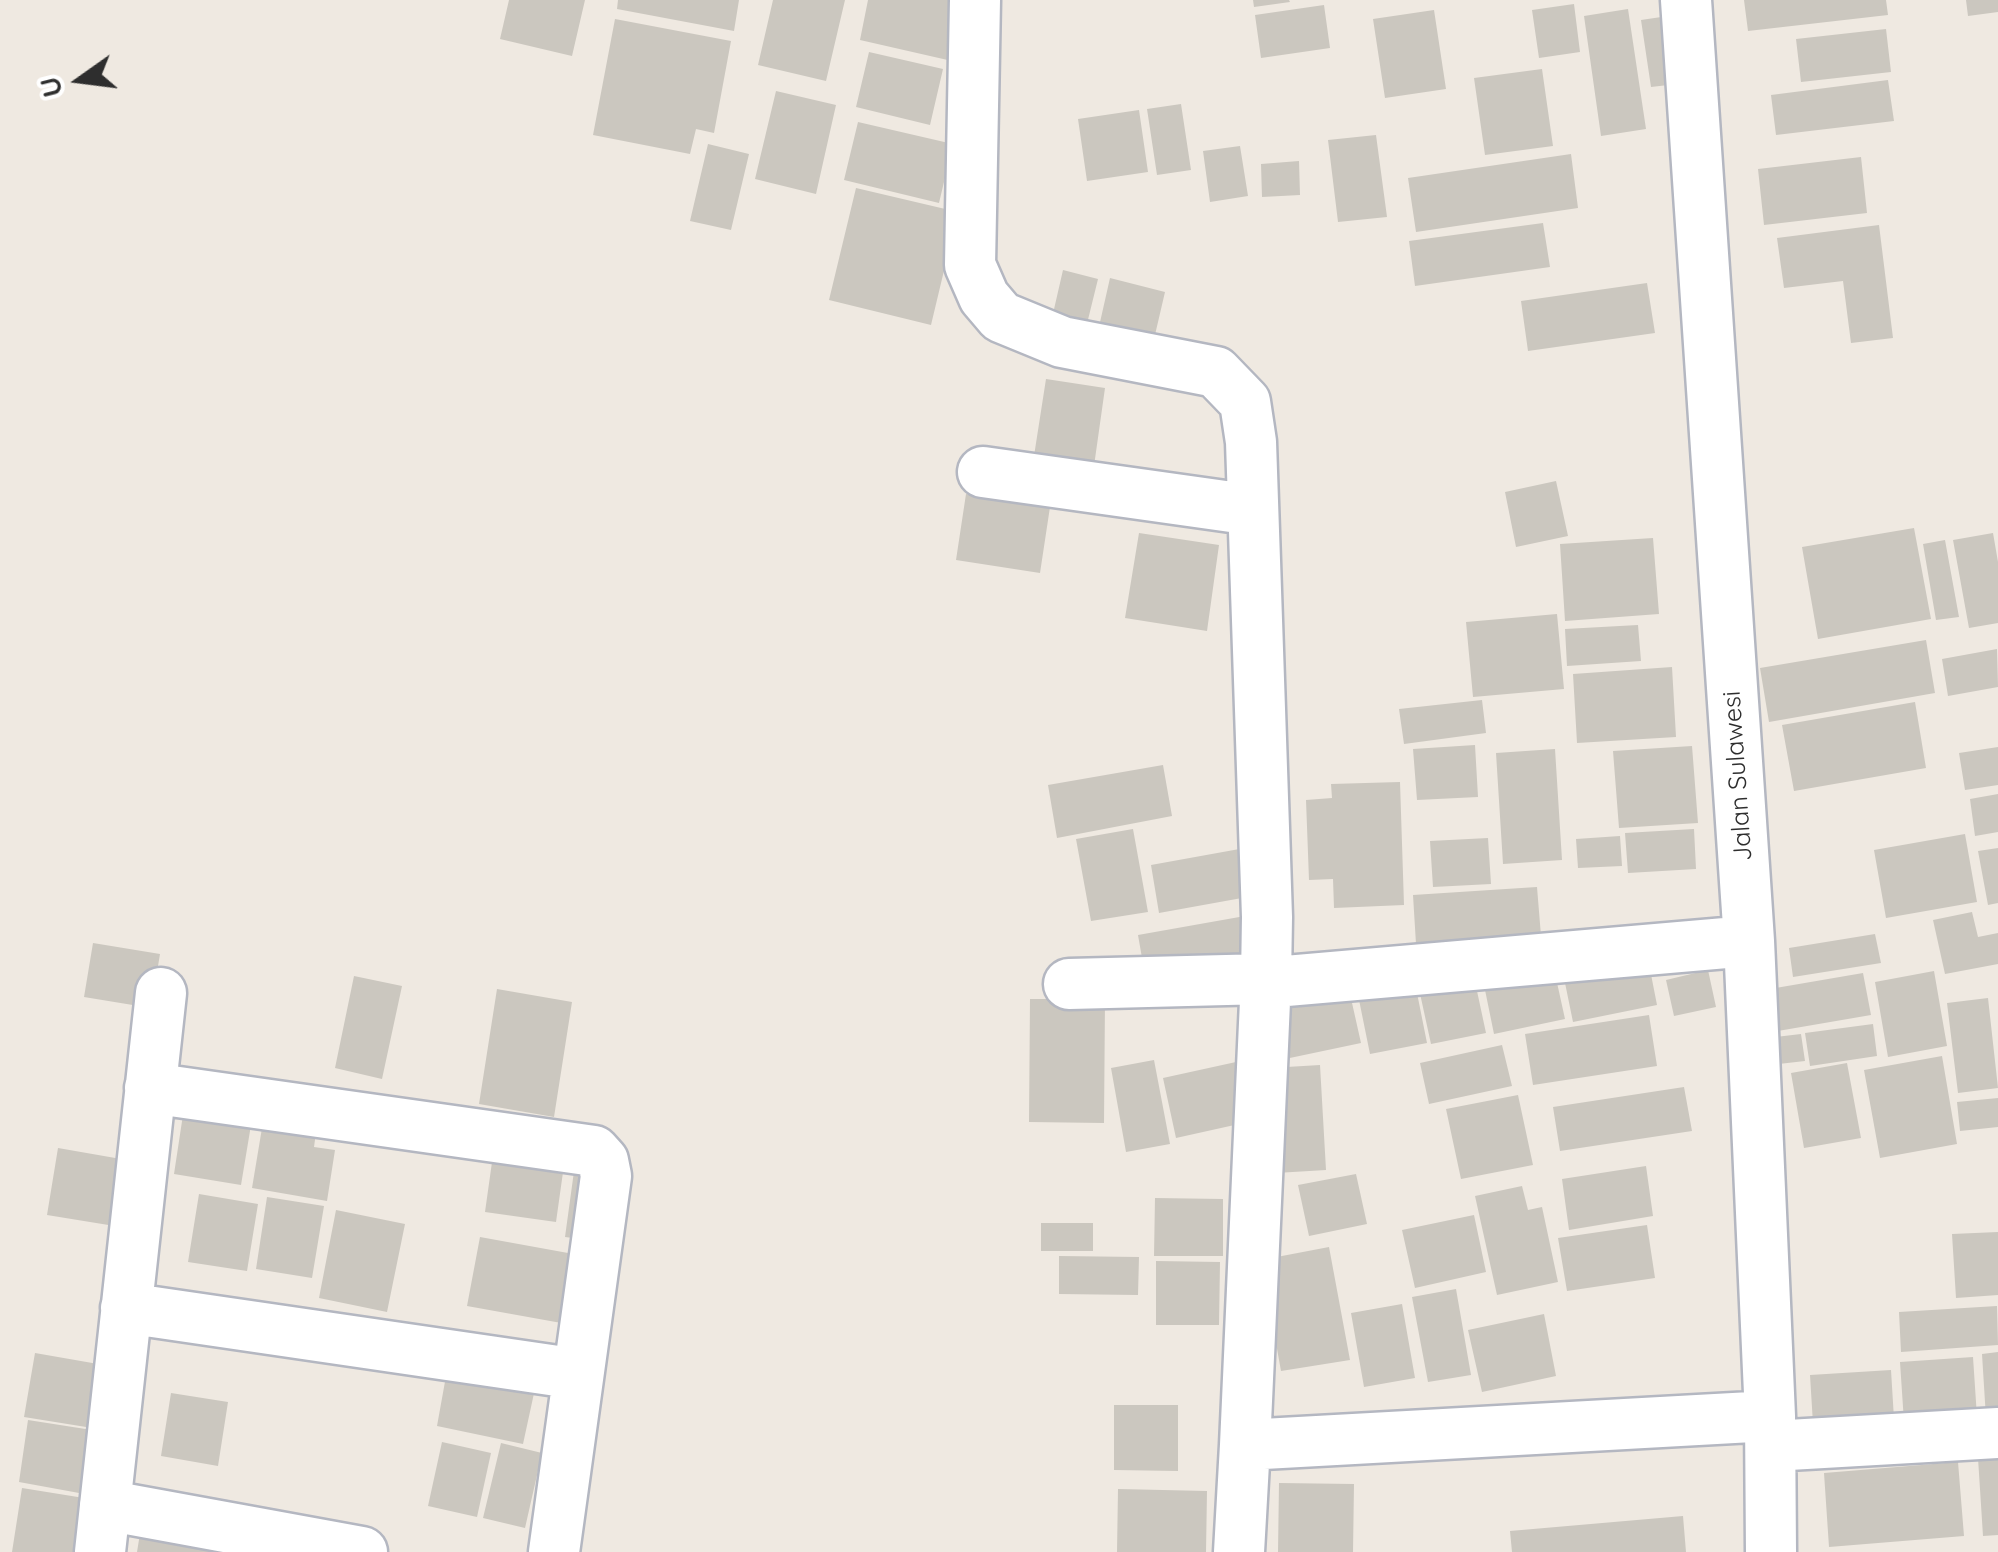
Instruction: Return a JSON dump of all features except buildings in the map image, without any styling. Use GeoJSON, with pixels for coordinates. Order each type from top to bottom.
{"type":"FeatureCollection","features":[{"type":"Feature","properties":{"kind":"street"},"geometry":{"type":"LineString","coordinates":[[975,0],[970,266],[984,297],[1001,317],[1062,342],[1216,372],[1246,402],[1251,442],[1266,979],[1239,1552]]}},
{"type":"Feature","properties":{"kind":"street","name":"Jalan Sulawesi"},"geometry":{"type":"LineString","coordinates":[[1686,0],[1749,942],[1772,1552]]}},
{"type":"Feature","properties":{"kind":"street"},"geometry":{"type":"LineString","coordinates":[[983,472],[1253,510]]}},
{"type":"Feature","properties":{"kind":"street"},"geometry":{"type":"LineString","coordinates":[[1069,984],[1286,981],[1749,942]]}},
{"type":"Feature","properties":{"kind":"street"},"geometry":{"type":"LineString","coordinates":[[161,993],[103,1528],[362,1552]]}},
{"type":"Feature","properties":{"kind":"street"},"geometry":{"type":"LineString","coordinates":[[150,1088],[594,1151],[603,1161],[606,1176],[554,1552]]}},
{"type":"Feature","properties":{"kind":"street"},"geometry":{"type":"LineString","coordinates":[[126,1308],[578,1374]]}},
{"type":"Feature","properties":{"kind":"street"},"geometry":{"type":"LineString","coordinates":[[1244,1445],[1770,1431],[1998,1433]]}}]}
